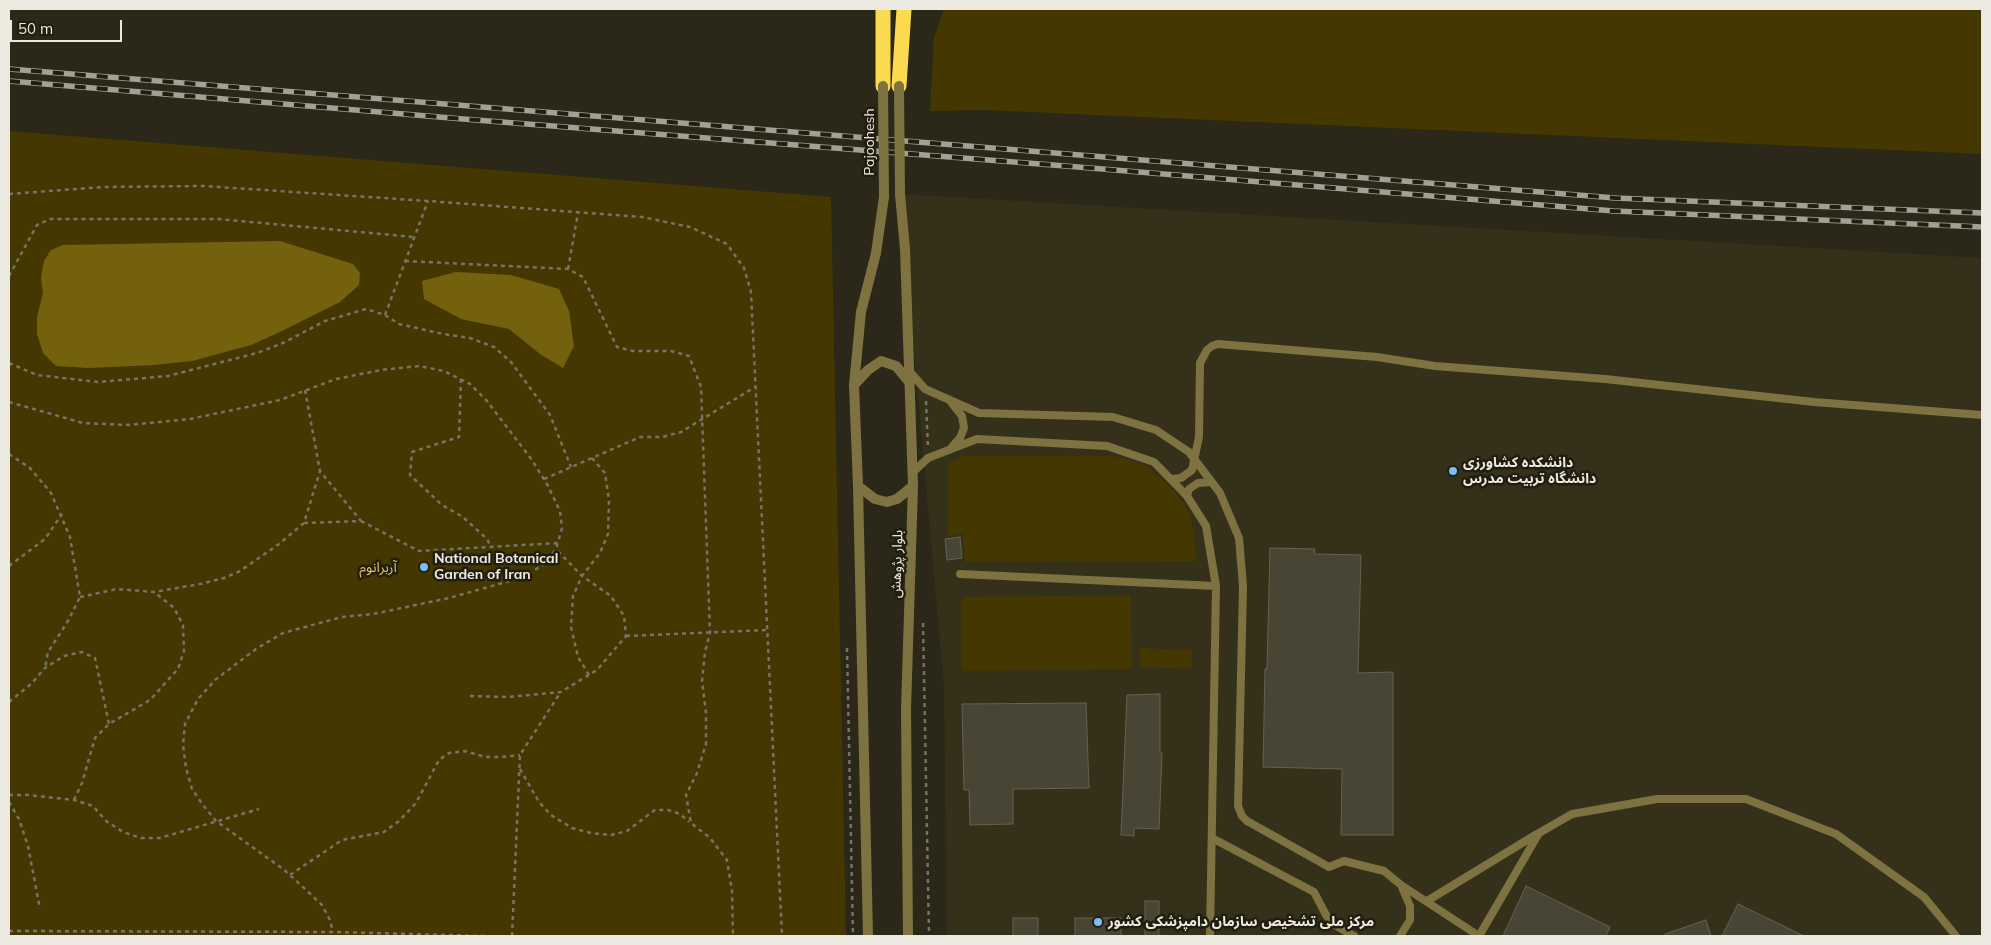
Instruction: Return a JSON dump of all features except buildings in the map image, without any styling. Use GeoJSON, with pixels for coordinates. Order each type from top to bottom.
{"type":"FeatureCollection","features":[{"type":"Feature","properties":{"kind":"highway"},"geometry":{"type":"LineString","coordinates":[[883,9],[891,86]]}},
{"type":"Feature","properties":{"kind":"highway"},"geometry":{"type":"LineString","coordinates":[[891,86],[904,9]]}},
{"type":"Feature","properties":{"kind":"street","name":"Pajoohesh"},"geometry":{"type":"LineString","coordinates":[[891,86],[900,194]]}},
{"type":"Feature","properties":{"kind":"street","name":"Pajoohesh"},"geometry":{"type":"LineString","coordinates":[[854,385],[861,312],[876,254],[884,197],[891,86]]}},
{"type":"Feature","properties":{"kind":"street","name":"بلوار پژوهش"},"geometry":{"type":"LineString","coordinates":[[900,194],[905,249],[913,486],[906,709],[908,936]]}},
{"type":"Feature","properties":{"kind":"street"},"geometry":{"type":"LineString","coordinates":[[868,936],[854,385],[868,370],[881,361],[896,366],[910,383]]}},
{"type":"Feature","properties":{"kind":"street"},"geometry":{"type":"LineString","coordinates":[[858,486],[875,499],[887,502],[897,499],[913,486]]}},
{"type":"Feature","properties":{"kind":"lane"},"geometry":{"type":"LineString","coordinates":[[1171,479],[1188,475],[1192,470],[1199,437],[1200,363],[1207,350],[1218,344],[1377,357],[1435,366],[1596,378],[1814,402],[1982,415]]}},
{"type":"Feature","properties":{"kind":"lane"},"geometry":{"type":"LineString","coordinates":[[910,372],[926,389],[979,412],[1113,416],[1156,430],[1189,452],[1220,494],[1239,538],[1243,586],[1238,806],[1246,821],[1329,867],[1344,861],[1384,871],[1401,885],[1479,936],[1538,833]]}},
{"type":"Feature","properties":{"kind":"lane"},"geometry":{"type":"LineString","coordinates":[[950,400],[962,416],[964,428],[960,438],[951,449]]}},
{"type":"Feature","properties":{"kind":"lane"},"geometry":{"type":"LineString","coordinates":[[912,473],[928,458],[977,439],[1107,446],[1154,462],[1187,496],[1206,526],[1216,586],[1210,936]]}},
{"type":"Feature","properties":{"kind":"lane"},"geometry":{"type":"LineString","coordinates":[[1187,496],[1189,489],[1198,483],[1211,482]]}},
{"type":"Feature","properties":{"kind":"lane"},"geometry":{"type":"LineString","coordinates":[[960,574],[1216,586]]}},
{"type":"Feature","properties":{"kind":"lane"},"geometry":{"type":"LineString","coordinates":[[1427,901],[1572,814],[1657,799],[1746,799],[1836,834],[1924,897],[1956,936]]}},
{"type":"Feature","properties":{"kind":"lane"},"geometry":{"type":"LineString","coordinates":[[1212,838],[1314,892],[1326,915],[1335,925],[1354,936]]}},
{"type":"Feature","properties":{"kind":"lane"},"geometry":{"type":"LineString","coordinates":[[1400,936],[1410,920],[1410,906],[1401,885]]}},
{"type":"Feature","properties":{"kind":"path"},"geometry":{"type":"LineString","coordinates":[[9,194],[103,187],[204,186],[428,201],[642,217],[690,228],[727,244],[744,268],[751,292],[782,936]]}},
{"type":"Feature","properties":{"kind":"path"},"geometry":{"type":"LineString","coordinates":[[385,315],[428,201]]}},
{"type":"Feature","properties":{"kind":"path"},"geometry":{"type":"LineString","coordinates":[[568,269],[578,213]]}},
{"type":"Feature","properties":{"kind":"path"},"geometry":{"type":"LineString","coordinates":[[9,276],[37,225],[50,219],[218,219],[414,237]]}},
{"type":"Feature","properties":{"kind":"path"},"geometry":{"type":"LineString","coordinates":[[405,261],[568,269],[583,277],[617,347],[633,351],[671,351],[689,356],[701,387],[710,632],[705,652],[702,681],[706,713],[706,744],[698,773],[686,795],[691,823]]}},
{"type":"Feature","properties":{"kind":"path"},"geometry":{"type":"LineString","coordinates":[[9,363],[37,375],[98,382],[168,376],[257,353],[283,343],[325,321],[366,309],[385,315],[399,324],[470,338],[494,347],[511,362],[550,415],[571,467]]}},
{"type":"Feature","properties":{"kind":"path"},"geometry":{"type":"LineString","coordinates":[[9,402],[82,423],[129,425],[190,419],[280,400],[336,379],[381,370],[419,366],[444,371],[470,384],[487,401],[532,460],[544,479],[560,510],[562,528],[556,549],[544,564],[524,577],[508,582],[398,609],[342,617],[283,633],[256,648],[215,680],[198,699],[185,724],[183,744],[186,768],[192,789],[216,821],[290,875],[322,905],[330,920],[333,932]]}},
{"type":"Feature","properties":{"kind":"path"},"geometry":{"type":"LineString","coordinates":[[461,379],[459,437],[412,452],[410,475],[442,505],[463,517],[487,539],[491,547]]}},
{"type":"Feature","properties":{"kind":"path"},"geometry":{"type":"LineString","coordinates":[[544,479],[640,437],[662,436],[681,432],[755,387]]}},
{"type":"Feature","properties":{"kind":"path"},"geometry":{"type":"LineString","coordinates":[[926,389],[928,458]]}},
{"type":"Feature","properties":{"kind":"path"},"geometry":{"type":"LineString","coordinates":[[80,597],[117,589],[154,592],[200,584],[232,575],[259,559],[304,523],[320,471],[305,390]]}},
{"type":"Feature","properties":{"kind":"path"},"geometry":{"type":"LineString","coordinates":[[9,454],[30,468],[51,493],[62,514],[70,537],[80,597],[68,621],[48,652],[45,668]]}},
{"type":"Feature","properties":{"kind":"path"},"geometry":{"type":"LineString","coordinates":[[589,675],[578,657],[571,627],[573,596],[582,576],[600,553],[608,534],[609,500],[604,472],[592,458]]}},
{"type":"Feature","properties":{"kind":"path"},"geometry":{"type":"LineString","coordinates":[[320,471],[360,521],[420,551],[558,543]]}},
{"type":"Feature","properties":{"kind":"path"},"geometry":{"type":"LineString","coordinates":[[9,566],[45,539],[62,514]]}},
{"type":"Feature","properties":{"kind":"path"},"geometry":{"type":"LineString","coordinates":[[304,523],[360,521]]}},
{"type":"Feature","properties":{"kind":"path"},"geometry":{"type":"LineString","coordinates":[[512,936],[520,755],[561,692],[597,670],[626,636],[624,616],[611,596],[582,576],[556,549]]}},
{"type":"Feature","properties":{"kind":"path"},"geometry":{"type":"LineString","coordinates":[[74,800],[86,771],[89,754],[95,738],[109,724],[150,700],[164,687],[178,669],[184,651],[183,625],[174,608],[154,592]]}},
{"type":"Feature","properties":{"kind":"path"},"geometry":{"type":"LineString","coordinates":[[922,617],[929,936]]}},
{"type":"Feature","properties":{"kind":"path"},"geometry":{"type":"LineString","coordinates":[[626,636],[767,630]]}},
{"type":"Feature","properties":{"kind":"path"},"geometry":{"type":"LineString","coordinates":[[847,648],[853,936]]}},
{"type":"Feature","properties":{"kind":"path"},"geometry":{"type":"LineString","coordinates":[[9,702],[32,684],[45,668],[64,656],[82,652],[95,658],[109,724]]}},
{"type":"Feature","properties":{"kind":"path"},"geometry":{"type":"LineString","coordinates":[[470,696],[508,697],[561,692]]}},
{"type":"Feature","properties":{"kind":"path"},"geometry":{"type":"LineString","coordinates":[[290,875],[342,840],[384,832],[400,821],[416,803],[430,781],[439,760],[449,753],[465,751],[485,757],[520,755]]}},
{"type":"Feature","properties":{"kind":"path"},"geometry":{"type":"LineString","coordinates":[[519,768],[539,802],[551,815],[572,828],[591,833],[611,835],[627,831],[655,810],[668,810],[680,814],[710,838],[727,860],[732,891],[733,936]]}},
{"type":"Feature","properties":{"kind":"path"},"geometry":{"type":"LineString","coordinates":[[9,795],[74,800],[93,806],[106,821],[123,832],[141,838],[160,838],[259,809]]}},
{"type":"Feature","properties":{"kind":"path"},"geometry":{"type":"LineString","coordinates":[[9,802],[19,819],[28,846],[40,908]]}},
{"type":"Feature","properties":{"kind":"path"},"geometry":{"type":"LineString","coordinates":[[9,931],[333,932],[487,936]]}},
{"type":"Feature","properties":{"kind":"shaded area","name":"دانشکده کشاورزی دانشگاه تربیت مدرس"},"geometry":{"type":"Polygon","coordinates":[[[900,194],[1982,258],[1982,936],[947,936],[944,686],[900,194]]]}},
{"type":"Feature","properties":{"kind":"shaded area"},"geometry":{"type":"Polygon","coordinates":[[[280,241],[353,264],[360,273],[359,285],[340,302],[280,332],[251,345],[192,361],[89,368],[56,366],[43,353],[37,334],[37,317],[43,293],[41,278],[44,261],[51,250],[63,245],[280,241]]]}},
{"type":"Feature","properties":{"kind":"shaded area"},"geometry":{"type":"Polygon","coordinates":[[[456,272],[511,275],[559,289],[569,311],[574,346],[563,368],[540,354],[509,329],[461,319],[424,299],[422,281],[456,272]]]}},
{"type":"Feature","properties":{"kind":"green space"},"geometry":{"type":"Polygon","coordinates":[[[944,9],[1982,9],[1982,154],[984,110],[930,111],[934,38],[944,9]]]}},
{"type":"Feature","properties":{"kind":"green space","name":"National Botanical Garden of Iran"},"geometry":{"type":"Polygon","coordinates":[[[9,131],[831,197],[846,936],[9,936],[9,131]]]}},
{"type":"Feature","properties":{"kind":"green space"},"geometry":{"type":"Polygon","coordinates":[[[964,456],[1114,456],[1143,464],[1163,480],[1181,499],[1191,517],[1197,561],[965,562],[963,534],[948,536],[948,467],[950,462],[964,456]]]}},
{"type":"Feature","properties":{"kind":"green space"},"geometry":{"type":"Polygon","coordinates":[[[1131,595],[1132,669],[962,671],[962,597],[1131,595]]]}},
{"type":"Feature","properties":{"kind":"green space"},"geometry":{"type":"Polygon","coordinates":[[[1140,648],[1192,650],[1191,669],[1139,667],[1140,648]]]}},
{"type":"Feature","properties":{"kind":"railway"},"geometry":{"type":"LineString","coordinates":[[9,69],[1615,198],[1982,213]]}},
{"type":"Feature","properties":{"kind":"railway"},"geometry":{"type":"LineString","coordinates":[[9,81],[1614,211],[1982,227]]}},
{"type":"Feature","properties":{"kind":"place","name":"دانشکده کشاورزی دانشگاه تربیت مدرس"},"geometry":{"type":"Point","coordinates":[1453,471]}},
{"type":"Feature","properties":{"kind":"place","name":"National Botanical Garden of Iran"},"geometry":{"type":"Point","coordinates":[424,567]}},
{"type":"Feature","properties":{"kind":"place","name":"مرکز ملی تشخیص سازمان دامپزشکی کشور"},"geometry":{"type":"Point","coordinates":[1098,922]}},
{"type":"Feature","properties":{"kind":"park label","name":"آربرانوم"},"geometry":{"type":"Point","coordinates":[378,568]}}]}
